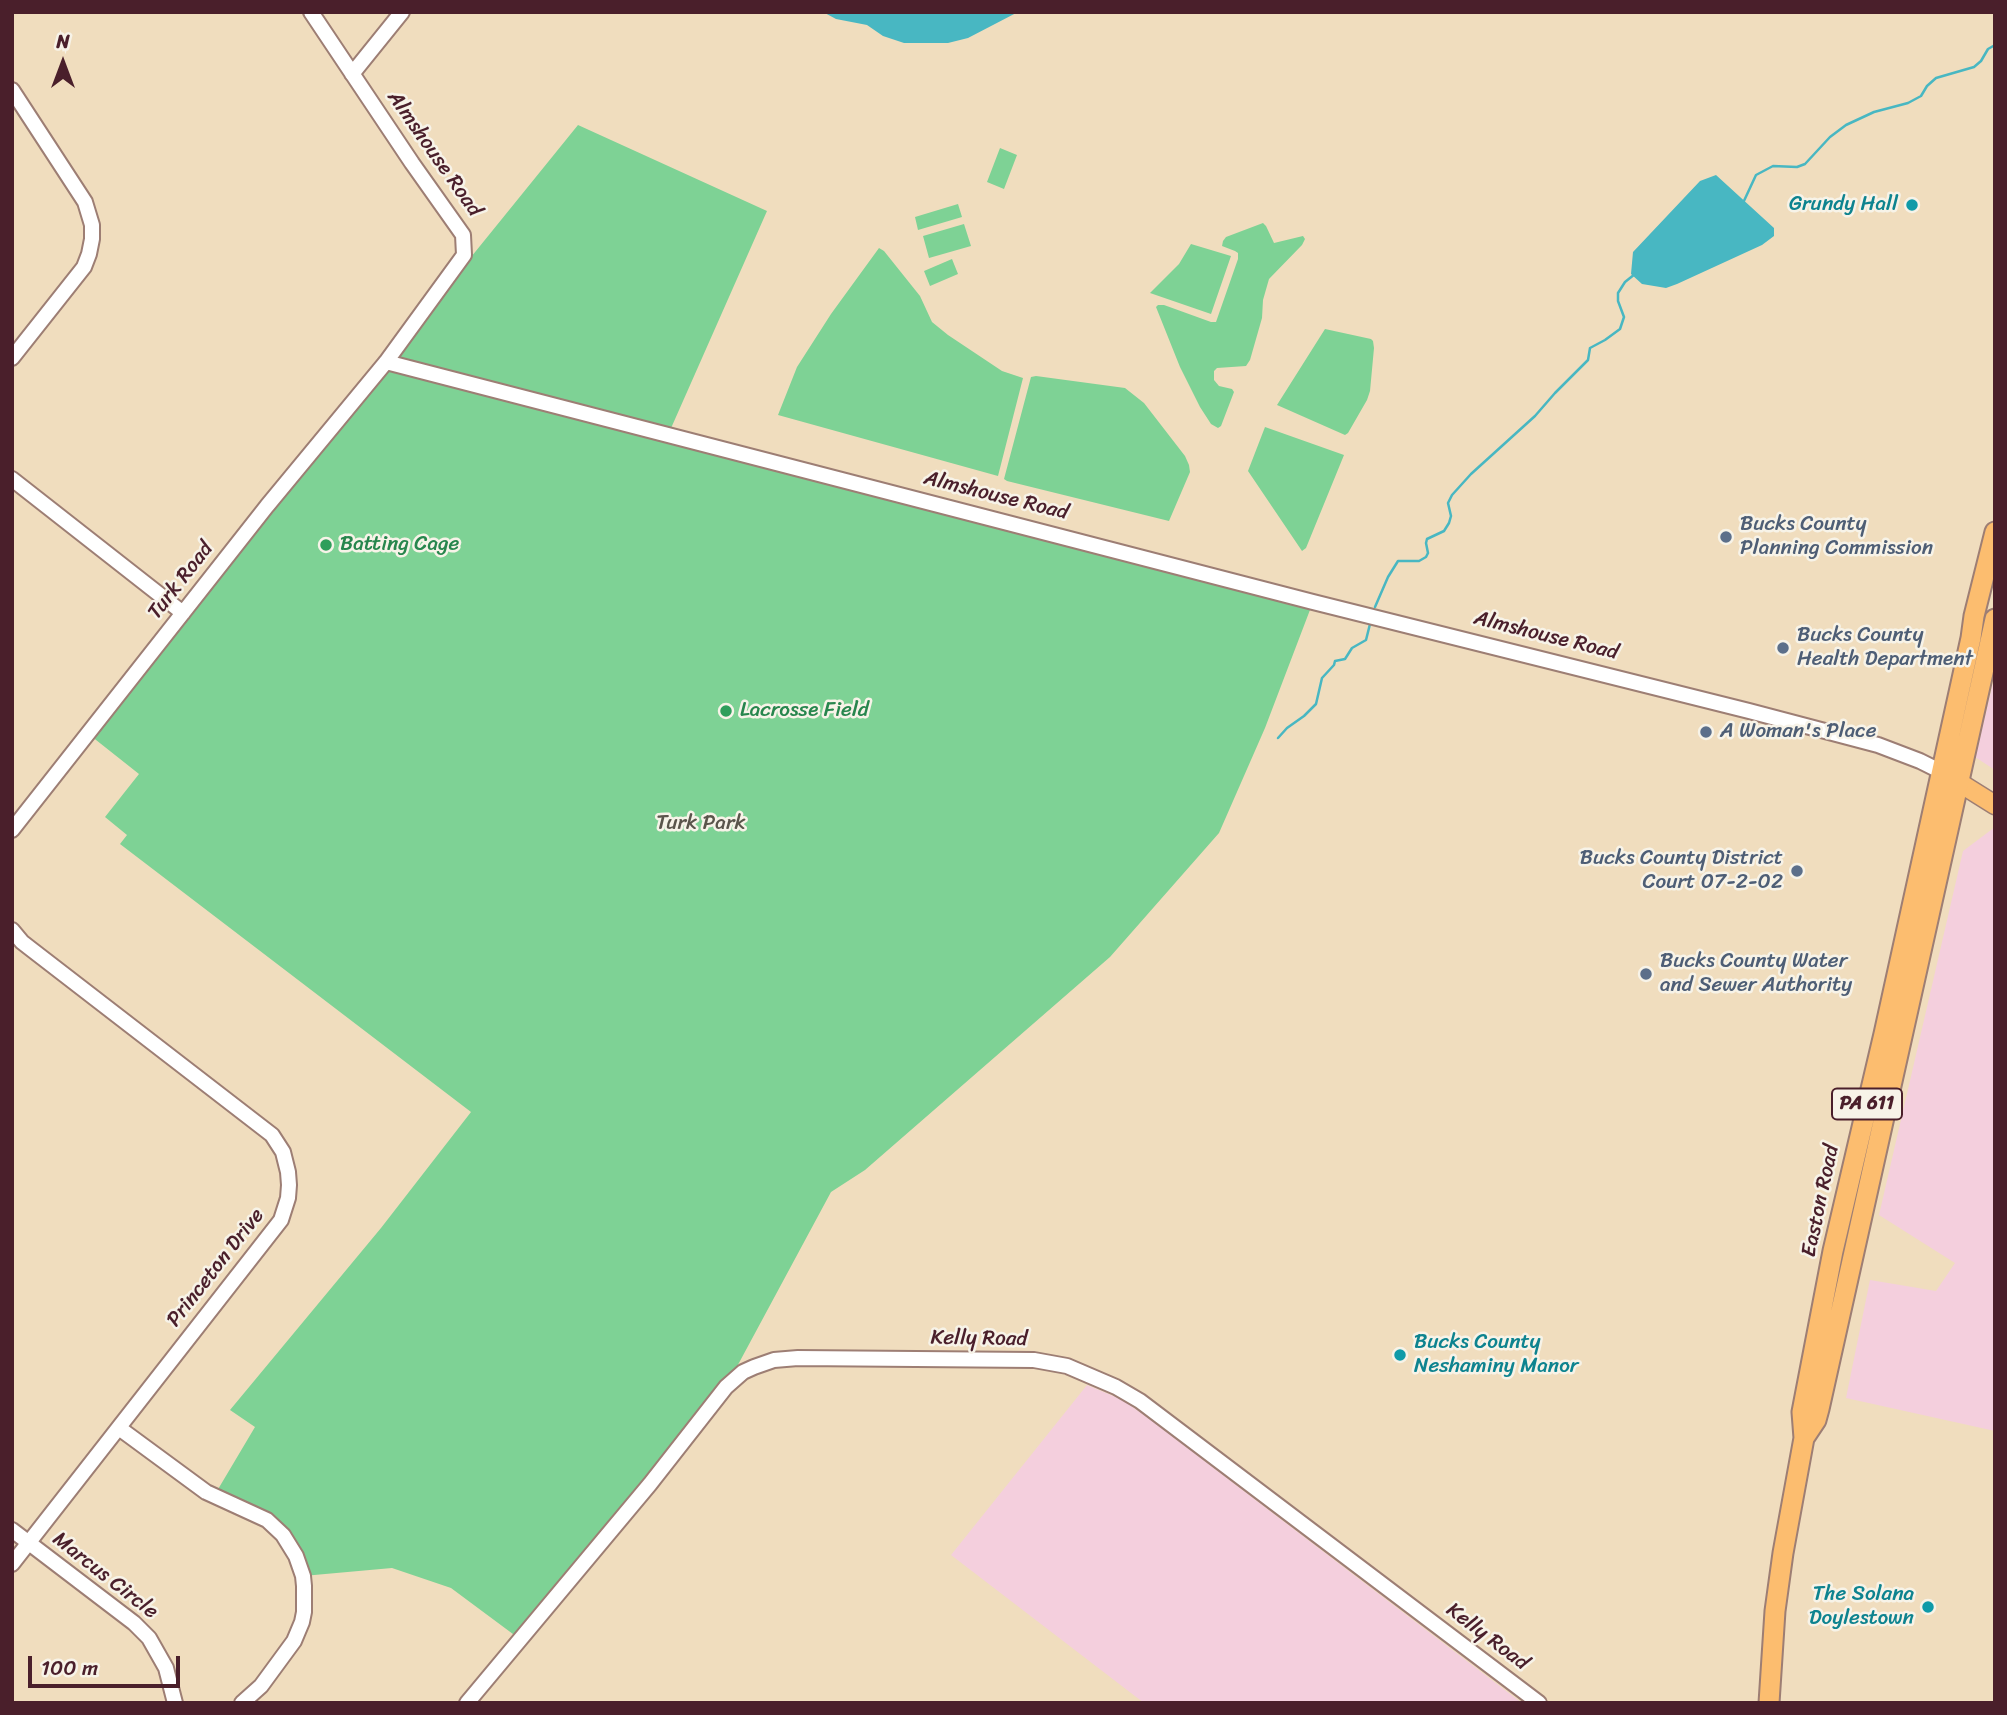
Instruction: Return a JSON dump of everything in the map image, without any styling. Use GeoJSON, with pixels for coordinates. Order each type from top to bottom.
{"type":"FeatureCollection","features":[{"type":"Feature","properties":{"kind":"highway","name":"PA 611"},"geometry":{"type":"LineString","coordinates":[[1940,771],[1995,532]]}},
{"type":"Feature","properties":{"kind":"highway","name":"PA 611"},"geometry":{"type":"LineString","coordinates":[[1957,782],[1995,619]]}},
{"type":"Feature","properties":{"kind":"highway","name":"Easton Road"},"geometry":{"type":"LineString","coordinates":[[1769,1703],[1781,1565],[1804,1438],[1802,1412],[1833,1251],[1884,1034],[1940,771]]}},
{"type":"Feature","properties":{"kind":"highway","name":"Easton Road"},"geometry":{"type":"LineString","coordinates":[[1804,1438],[1816,1420],[1819,1409],[1957,782]]}},
{"type":"Feature","properties":{"kind":"main road","name":"Almshouse Road"},"geometry":{"type":"LineString","coordinates":[[1940,771],[1995,804]]}},
{"type":"Feature","properties":{"kind":"street","name":"Almshouse Road"},"geometry":{"type":"LineString","coordinates":[[312,12],[463,234],[464,255],[386,362],[1878,745],[1940,771]]}},
{"type":"Feature","properties":{"kind":"street"},"geometry":{"type":"LineString","coordinates":[[352,74],[402,12]]}},
{"type":"Feature","properties":{"kind":"street"},"geometry":{"type":"LineString","coordinates":[[12,90],[85,202],[90,215],[92,239],[84,267],[12,358]]}},
{"type":"Feature","properties":{"kind":"street","name":"Turk Road"},"geometry":{"type":"LineString","coordinates":[[12,830],[183,612],[386,362]]}},
{"type":"Feature","properties":{"kind":"street"},"geometry":{"type":"LineString","coordinates":[[12,479],[183,612]]}},
{"type":"Feature","properties":{"kind":"street","name":"Princeton Drive"},"geometry":{"type":"LineString","coordinates":[[12,930],[30,949],[272,1135],[282,1152],[288,1172],[288,1198],[281,1220],[12,1564]]}},
{"type":"Feature","properties":{"kind":"street","name":"Kelly Road"},"geometry":{"type":"LineString","coordinates":[[467,1703],[675,1453],[726,1387],[743,1372],[754,1367],[774,1360],[797,1358],[1034,1360],[1067,1366],[1116,1387],[1140,1401],[1539,1703]]}},
{"type":"Feature","properties":{"kind":"street"},"geometry":{"type":"LineString","coordinates":[[118,1427],[206,1492],[267,1520],[283,1535],[296,1556],[304,1586],[302,1622],[294,1641],[261,1686],[242,1703]]}},
{"type":"Feature","properties":{"kind":"street","name":"Marcus Circle"},"geometry":{"type":"LineString","coordinates":[[12,1530],[134,1623],[149,1638],[162,1658],[175,1703]]}},
{"type":"Feature","properties":{"kind":"shaded area"},"geometry":{"type":"Polygon","coordinates":[[[1995,675],[1995,770],[1975,757],[1995,675]]]}},
{"type":"Feature","properties":{"kind":"shaded area"},"geometry":{"type":"Polygon","coordinates":[[[1995,827],[1995,1431],[1846,1398],[1870,1280],[1936,1291],[1955,1263],[1879,1215],[1963,851],[1995,827]]]}},
{"type":"Feature","properties":{"kind":"shaded area"},"geometry":{"type":"Polygon","coordinates":[[[1087,1385],[1123,1400],[1148,1418],[1522,1703],[1144,1703],[951,1555],[1087,1385]]]}},
{"type":"Feature","properties":{"kind":"green space","name":"Turk Park"},"geometry":{"type":"Polygon","coordinates":[[[578,125],[767,211],[668,435],[1313,602],[1265,728],[1219,833],[1110,957],[865,1170],[831,1192],[726,1387],[521,1640],[451,1588],[392,1568],[303,1576],[283,1535],[214,1496],[255,1427],[230,1410],[381,1228],[471,1112],[120,844],[127,835],[105,817],[139,774],[91,736],[386,362],[578,125]]]}},
{"type":"Feature","properties":{"kind":"green space"},"geometry":{"type":"Polygon","coordinates":[[[1000,148],[1017,155],[1004,189],[987,182],[1000,148]]]}},
{"type":"Feature","properties":{"kind":"green space"},"geometry":{"type":"Polygon","coordinates":[[[958,204],[962,217],[918,230],[915,217],[958,204]]]}},
{"type":"Feature","properties":{"kind":"green space"},"geometry":{"type":"Polygon","coordinates":[[[1263,223],[1274,243],[1303,236],[1305,239],[1269,279],[1263,300],[1262,318],[1246,366],[1217,368],[1214,371],[1214,380],[1219,386],[1234,392],[1218,428],[1211,424],[1200,407],[1180,367],[1156,307],[1164,305],[1216,322],[1238,259],[1238,253],[1222,246],[1223,241],[1226,237],[1263,223]]]}},
{"type":"Feature","properties":{"kind":"green space"},"geometry":{"type":"Polygon","coordinates":[[[964,224],[971,246],[929,258],[923,236],[964,224]]]}},
{"type":"Feature","properties":{"kind":"green space"},"geometry":{"type":"Polygon","coordinates":[[[1191,244],[1231,256],[1211,314],[1150,293],[1179,264],[1191,244]]]}},
{"type":"Feature","properties":{"kind":"green space"},"geometry":{"type":"Polygon","coordinates":[[[879,248],[920,296],[932,322],[1002,371],[1023,378],[998,476],[778,415],[797,367],[879,248]]]}},
{"type":"Feature","properties":{"kind":"green space"},"geometry":{"type":"Polygon","coordinates":[[[952,259],[958,274],[930,286],[924,271],[952,259]]]}},
{"type":"Feature","properties":{"kind":"green space"},"geometry":{"type":"Polygon","coordinates":[[[1325,329],[1373,341],[1370,391],[1345,435],[1277,405],[1325,329]]]}},
{"type":"Feature","properties":{"kind":"green space"},"geometry":{"type":"Polygon","coordinates":[[[1031,377],[1125,388],[1144,403],[1189,465],[1190,472],[1169,521],[1004,479],[1031,377]]]}},
{"type":"Feature","properties":{"kind":"green space"},"geometry":{"type":"Polygon","coordinates":[[[1265,427],[1344,455],[1306,548],[1302,551],[1248,471],[1265,427]]]}},
{"type":"Feature","properties":{"kind":"water"},"geometry":{"type":"Polygon","coordinates":[[[823,12],[1018,12],[968,38],[948,43],[904,43],[883,36],[867,25],[836,19],[823,12]]]}},
{"type":"Feature","properties":{"kind":"water"},"geometry":{"type":"Polygon","coordinates":[[[1716,175],[1774,228],[1774,236],[1762,245],[1666,288],[1642,284],[1631,274],[1633,252],[1700,181],[1716,175]]]}},
{"type":"Feature","properties":{"kind":"waterway"},"geometry":{"type":"LineString","coordinates":[[1743,203],[1756,175],[1773,166],[1797,167],[1805,164],[1830,137],[1846,125],[1874,112],[1908,103],[1921,96],[1936,78],[1974,67],[1988,49],[1995,45]]}},
{"type":"Feature","properties":{"kind":"waterway"},"geometry":{"type":"LineString","coordinates":[[1375,607],[1398,561],[1419,561],[1426,557],[1427,539],[1444,531],[1451,516],[1448,503],[1452,495],[1471,474],[1535,416],[1588,360],[1590,348],[1620,329],[1624,317],[1618,293],[1625,282],[1635,274]]}},
{"type":"Feature","properties":{"kind":"waterway"},"geometry":{"type":"LineString","coordinates":[[1278,738],[1316,704],[1322,678],[1335,661],[1345,659],[1352,648],[1366,640],[1370,624]]}},
{"type":"Feature","properties":{"kind":"place","name":"Grundy Hall"},"geometry":{"type":"Point","coordinates":[1912,205]}},
{"type":"Feature","properties":{"kind":"place","name":"Bucks County Planning Commission"},"geometry":{"type":"Point","coordinates":[1726,537]}},
{"type":"Feature","properties":{"kind":"place","name":"Batting Cage"},"geometry":{"type":"Point","coordinates":[326,545]}},
{"type":"Feature","properties":{"kind":"place","name":"Bucks County Health Department"},"geometry":{"type":"Point","coordinates":[1783,648]}},
{"type":"Feature","properties":{"kind":"place","name":"Lacrosse Field"},"geometry":{"type":"Point","coordinates":[726,711]}},
{"type":"Feature","properties":{"kind":"place","name":"A Woman's Place"},"geometry":{"type":"Point","coordinates":[1706,732]}},
{"type":"Feature","properties":{"kind":"place","name":"Bucks County District Court 07-2-02"},"geometry":{"type":"Point","coordinates":[1797,871]}},
{"type":"Feature","properties":{"kind":"place","name":"Bucks County Water and Sewer Authority"},"geometry":{"type":"Point","coordinates":[1646,974]}},
{"type":"Feature","properties":{"kind":"place","name":"Bucks County Neshaminy Manor"},"geometry":{"type":"Point","coordinates":[1400,1355]}},
{"type":"Feature","properties":{"kind":"place","name":"The Solana Doylestown"},"geometry":{"type":"Point","coordinates":[1928,1607]}}]}
